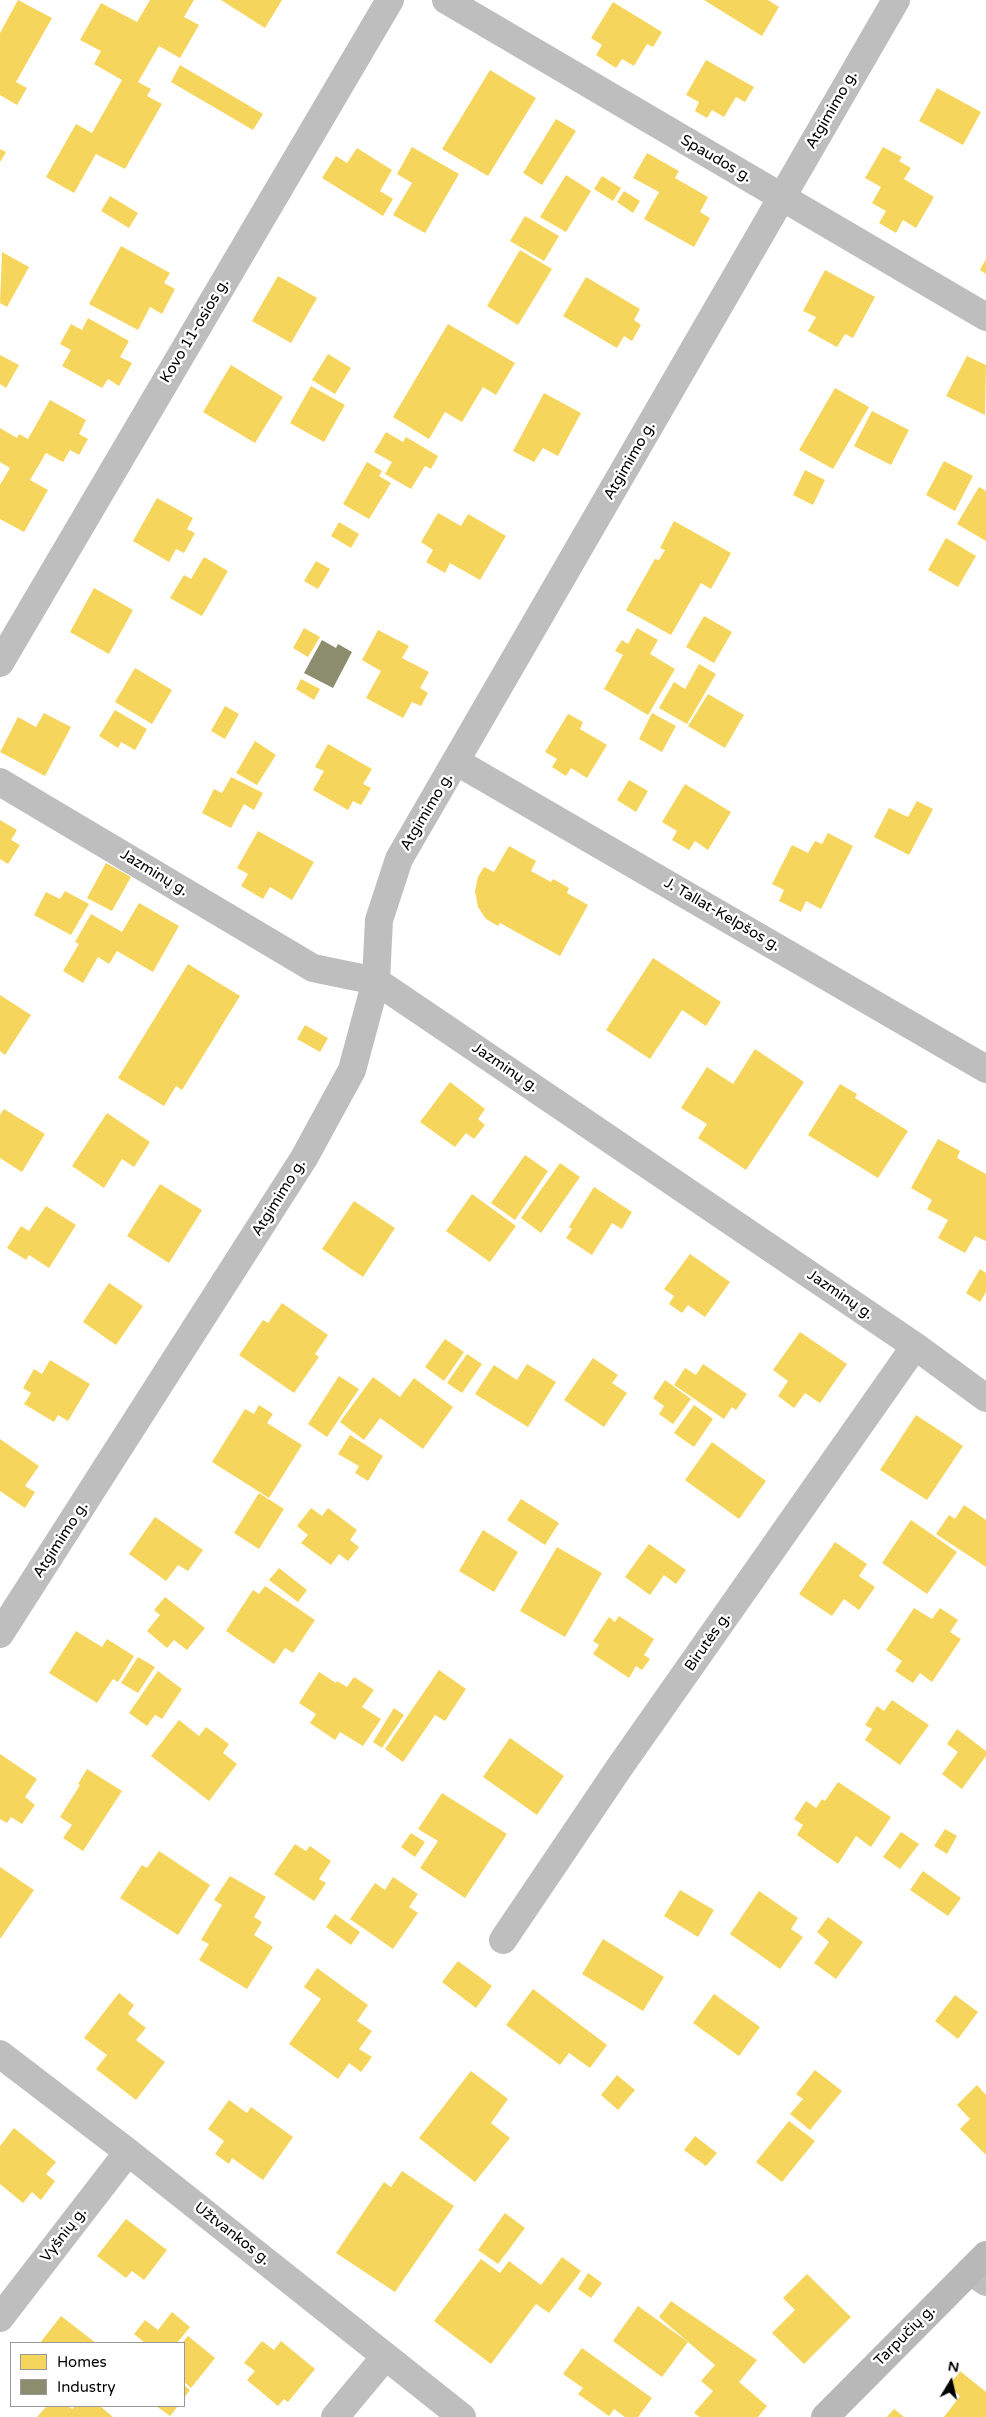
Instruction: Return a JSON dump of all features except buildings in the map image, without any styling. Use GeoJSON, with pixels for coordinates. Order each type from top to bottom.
{"type":"FeatureCollection","features":[{"type":"Feature","properties":{"kind":"main road","name":"Tarpučių g."},"geometry":{"type":"LineString","coordinates":[[825,2417],[980,2269]]}},
{"type":"Feature","properties":{"kind":"street","name":"Kovo 11-osios g."},"geometry":{"type":"LineString","coordinates":[[0,663],[390,0]]}},
{"type":"Feature","properties":{"kind":"street","name":"Spaudos g."},"geometry":{"type":"LineString","coordinates":[[446,0],[986,317]]}},
{"type":"Feature","properties":{"kind":"street","name":"Atgimimo g."},"geometry":{"type":"LineString","coordinates":[[0,1634],[304,1158],[352,1070],[376,981],[379,920],[399,859],[457,762],[896,0]]}},
{"type":"Feature","properties":{"kind":"street","name":"J. Tallat-Kelpšos g."},"geometry":{"type":"LineString","coordinates":[[457,762],[986,1069]]}},
{"type":"Feature","properties":{"kind":"street","name":"Jazminų g."},"geometry":{"type":"LineString","coordinates":[[0,782],[313,968],[376,981],[915,1346],[986,1398]]}},
{"type":"Feature","properties":{"kind":"street","name":"Birutės g."},"geometry":{"type":"LineString","coordinates":[[503,1940],[619,1768],[915,1346]]}},
{"type":"Feature","properties":{"kind":"street","name":"Užtvankos g."},"geometry":{"type":"LineString","coordinates":[[0,2054],[128,2152],[462,2417]]}},
{"type":"Feature","properties":{"kind":"street","name":"Vyšnių g."},"geometry":{"type":"LineString","coordinates":[[0,2318],[128,2152]]}},
{"type":"Feature","properties":{"kind":"street"},"geometry":{"type":"LineString","coordinates":[[335,2417],[385,2357]]}}]}
